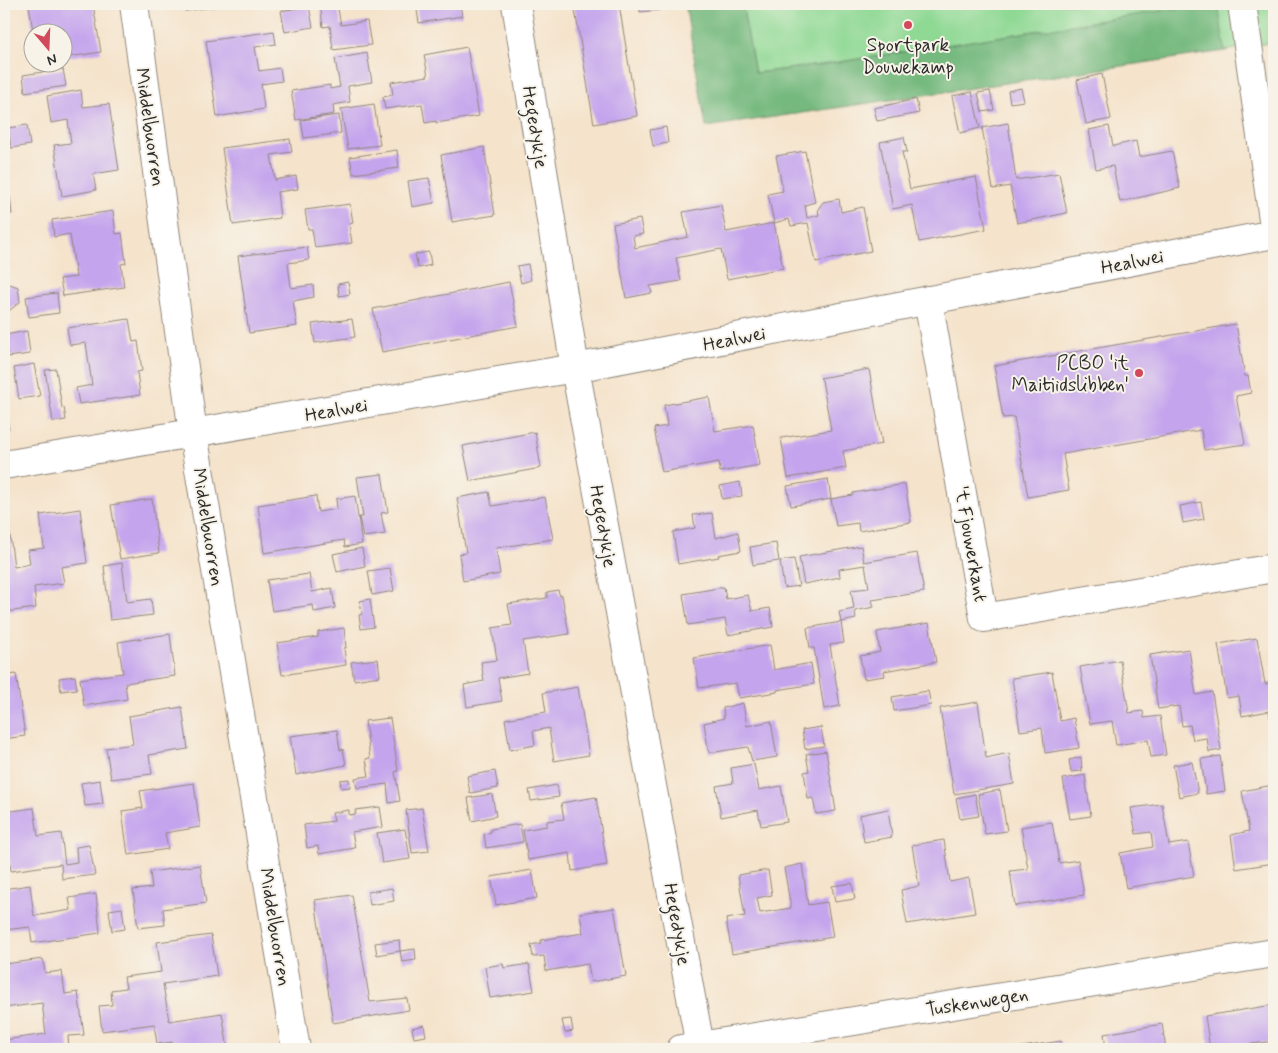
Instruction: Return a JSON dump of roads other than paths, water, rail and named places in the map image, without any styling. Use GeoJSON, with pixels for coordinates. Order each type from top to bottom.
{"type":"FeatureCollection","features":[{"type":"Feature","properties":{"kind":"street","name":"Middelbuorren"},"geometry":{"type":"LineString","coordinates":[[134,4],[193,433],[296,1049]]}},
{"type":"Feature","properties":{"kind":"street","name":"Hegedykje"},"geometry":{"type":"LineString","coordinates":[[516,4],[575,368],[690,1048]]}},
{"type":"Feature","properties":{"kind":"street"},"geometry":{"type":"LineString","coordinates":[[1242,4],[1274,226]]}},
{"type":"Feature","properties":{"kind":"street","name":"Healwei"},"geometry":{"type":"LineString","coordinates":[[4,465],[575,368],[1274,234]]}},
{"type":"Feature","properties":{"kind":"street","name":"'t Fjouwerkant"},"geometry":{"type":"LineString","coordinates":[[928,300],[984,618],[1274,568]]}},
{"type":"Feature","properties":{"kind":"street","name":"Tuskenwegen"},"geometry":{"type":"LineString","coordinates":[[690,1048],[1274,953]]}},
{"type":"Feature","properties":{"kind":"place","name":"Sportpark Douwekamp"},"geometry":{"type":"Point","coordinates":[908,25]}},
{"type":"Feature","properties":{"kind":"place","name":"PCBO 'it Maitiidslibben'"},"geometry":{"type":"Point","coordinates":[1139,373]}}]}
